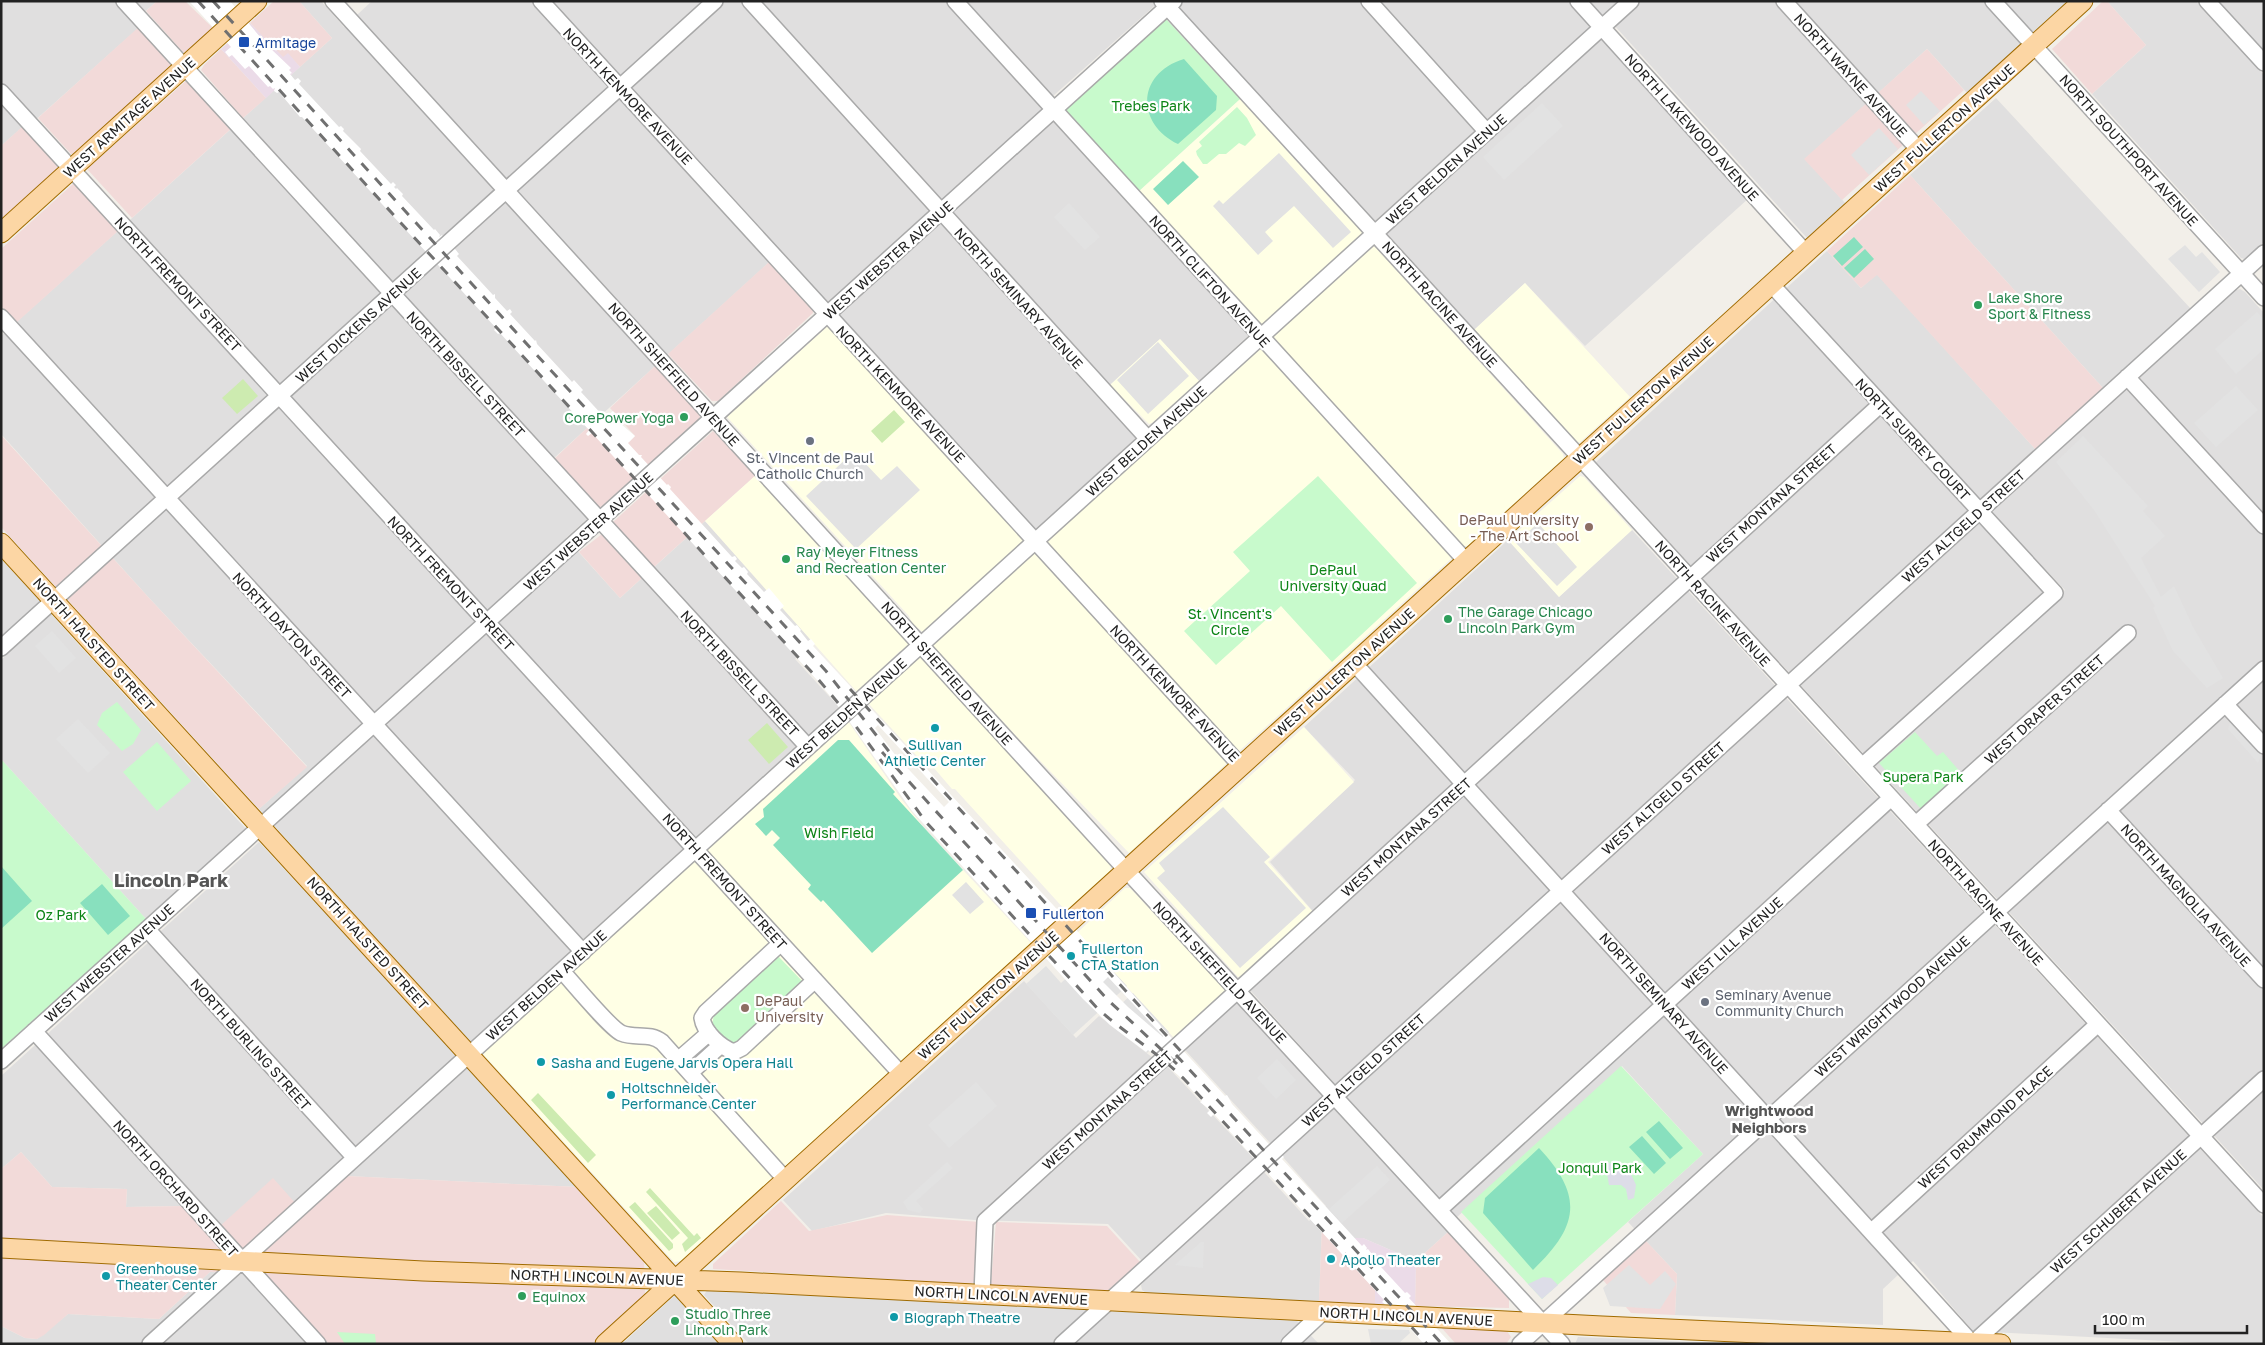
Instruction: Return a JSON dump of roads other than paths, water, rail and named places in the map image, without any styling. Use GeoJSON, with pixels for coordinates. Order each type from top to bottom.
{"type":"FeatureCollection","features":[{"type":"Feature","properties":{"kind":"main road","name":"WEST ARMITAGE AVENUE"},"geometry":{"type":"LineString","coordinates":[[1,233],[258,1]]}},
{"type":"Feature","properties":{"kind":"main road","name":"WEST FULLERTON AVENUE"},"geometry":{"type":"LineString","coordinates":[[605,1344],[2083,1]]}},
{"type":"Feature","properties":{"kind":"main road","name":"NORTH HALSTED STREET"},"geometry":{"type":"LineString","coordinates":[[1,543],[733,1344]]}},
{"type":"Feature","properties":{"kind":"main road","name":"NORTH LINCOLN AVENUE"},"geometry":{"type":"LineString","coordinates":[[1,1248],[423,1271],[675,1280],[1543,1322],[1786,1339],[2001,1344]]}},
{"type":"Feature","properties":{"kind":"street","name":"NORTH BISSELL STREET"},"geometry":{"type":"LineString","coordinates":[[124,1],[808,747]]}},
{"type":"Feature","properties":{"kind":"street","name":"NORTH SHEFFIELD AVENUE"},"geometry":{"type":"LineString","coordinates":[[333,1],[922,644],[1126,870],[1562,1344]]}},
{"type":"Feature","properties":{"kind":"street","name":"NORTH KENMORE AVENUE"},"geometry":{"type":"LineString","coordinates":[[541,1],[1242,766]]}},
{"type":"Feature","properties":{"kind":"street","name":"WEST DICKENS AVENUE"},"geometry":{"type":"LineString","coordinates":[[1,648],[715,1]]}},
{"type":"Feature","properties":{"kind":"street","name":"NORTH SEMINARY AVENUE"},"geometry":{"type":"LineString","coordinates":[[750,1],[1148,439]]}},
{"type":"Feature","properties":{"kind":"street","name":"NORTH CLIFTON AVENUE"},"geometry":{"type":"LineString","coordinates":[[955,1],[1466,561]]}},
{"type":"Feature","properties":{"kind":"street"},"geometry":{"type":"LineString","coordinates":[[1369,1],[1487,132]]}},
{"type":"Feature","properties":{"kind":"street","name":"NORTH LAKEWOOD AVENUE"},"geometry":{"type":"LineString","coordinates":[[1578,1],[1806,253]]}},
{"type":"Feature","properties":{"kind":"street","name":"WEST BELDEN AVENUE"},"geometry":{"type":"LineString","coordinates":[[150,1344],[1631,1]]}},
{"type":"Feature","properties":{"kind":"street","name":"NORTH WAYNE AVENUE"},"geometry":{"type":"LineString","coordinates":[[1784,1],[1919,150]]}},
{"type":"Feature","properties":{"kind":"street","name":"NORTH SOUTHPORT AVENUE"},"geometry":{"type":"LineString","coordinates":[[1993,1],[2264,298]]}},
{"type":"Feature","properties":{"kind":"street"},"geometry":{"type":"LineString","coordinates":[[2207,1],[2264,63]]}},
{"type":"Feature","properties":{"kind":"street","name":"WEST WEBSTER AVENUE"},"geometry":{"type":"LineString","coordinates":[[1,1061],[1054,110],[1168,3]]}},
{"type":"Feature","properties":{"kind":"street","name":"NORTH RACINE AVENUE"},"geometry":{"type":"LineString","coordinates":[[1168,3],[1375,234],[2264,1205]]}},
{"type":"Feature","properties":{"kind":"street","name":"NORTH FREMONT STREET"},"geometry":{"type":"LineString","coordinates":[[1,92],[901,1074]]}},
{"type":"Feature","properties":{"kind":"street","name":"WEST ALTGELD STREET"},"geometry":{"type":"LineString","coordinates":[[1062,1344],[2264,253]]}},
{"type":"Feature","properties":{"kind":"street","name":"NORTH SURREY COURT"},"geometry":{"type":"LineString","coordinates":[[1771,284],[2055,593],[1862,766]]}},
{"type":"Feature","properties":{"kind":"street","name":"NORTH DAYTON STREET"},"geometry":{"type":"LineString","coordinates":[[1,317],[583,952]]}},
{"type":"Feature","properties":{"kind":"street"},"geometry":{"type":"LineString","coordinates":[[2126,377],[2264,526]]}},
{"type":"Feature","properties":{"kind":"street","name":"WEST MONTANA STREET"},"geometry":{"type":"LineString","coordinates":[[982,1294],[985,1221],[1689,577],[1881,404]]}},
{"type":"Feature","properties":{"kind":"street","name":"WEST DRAPER STREET"},"geometry":{"type":"LineString","coordinates":[[1916,824],[2128,633]]}},
{"type":"Feature","properties":{"kind":"street","name":"NORTH SEMINARY AVENUE"},"geometry":{"type":"LineString","coordinates":[[1354,663],[1972,1343]]}},
{"type":"Feature","properties":{"kind":"street","name":"WEST WRIGHTWOOD AVENUE"},"geometry":{"type":"LineString","coordinates":[[1520,1344],[2264,669]]}},
{"type":"Feature","properties":{"kind":"street"},"geometry":{"type":"LineString","coordinates":[[2225,704],[2264,746]]}},
{"type":"Feature","properties":{"kind":"street","name":"WEST LILL AVENUE"},"geometry":{"type":"LineString","coordinates":[[1439,1210],[1891,798]]}},
{"type":"Feature","properties":{"kind":"street","name":"NORTH MAGNOLIA AVENUE"},"geometry":{"type":"LineString","coordinates":[[2108,810],[2264,980]]}},
{"type":"Feature","properties":{"kind":"street","name":"NORTH BURLING STREET"},"geometry":{"type":"LineString","coordinates":[[147,929],[355,1158]]}},
{"type":"Feature","properties":{"kind":"street"},"geometry":{"type":"LineString","coordinates":[[781,943],[706,1012],[702,1018],[703,1025],[709,1033],[721,1045],[734,1052],[742,1048],[815,980]]}},
{"type":"Feature","properties":{"kind":"street"},"geometry":{"type":"LineString","coordinates":[[562,971],[615,1029],[630,1035],[653,1036],[662,1042],[785,1179]]}},
{"type":"Feature","properties":{"kind":"street","name":"WEST DRUMMOND PLACE"},"geometry":{"type":"LineString","coordinates":[[1872,1231],[2098,1024]]}},
{"type":"Feature","properties":{"kind":"street","name":"NORTH ORCHARD STREET"},"geometry":{"type":"LineString","coordinates":[[34,1031],[318,1344]]}},
{"type":"Feature","properties":{"kind":"street"},"geometry":{"type":"LineString","coordinates":[[678,1060],[709,1033]]}},
{"type":"Feature","properties":{"kind":"street"},"geometry":{"type":"LineString","coordinates":[[690,1074],[721,1045]]}},
{"type":"Feature","properties":{"kind":"street","name":"WEST SCHUBERT AVENUE"},"geometry":{"type":"LineString","coordinates":[[1972,1343],[2264,1080]]}},
{"type":"Feature","properties":{"kind":"street"},"geometry":{"type":"LineString","coordinates":[[1289,1344],[1323,1312]]}},
{"type":"Feature","properties":{"kind":"railway"},"geometry":{"type":"LineString","coordinates":[[198,1],[818,679],[844,710],[926,822],[1098,1009],[1185,1080],[1427,1344]]}},
{"type":"Feature","properties":{"kind":"railway"},"geometry":{"type":"LineString","coordinates":[[213,1],[826,671],[891,754]]}},
{"type":"Feature","properties":{"kind":"railway"},"geometry":{"type":"LineString","coordinates":[[850,689],[1187,1058]]}},
{"type":"Feature","properties":{"kind":"railway"},"geometry":{"type":"LineString","coordinates":[[882,752],[1108,1000],[1177,1064]]}},
{"type":"Feature","properties":{"kind":"railway"},"geometry":{"type":"LineString","coordinates":[[1176,1055],[1442,1344]]}},
{"type":"Feature","properties":{"kind":"place","name":"Armitage"},"geometry":{"type":"Point","coordinates":[244,42]}},
{"type":"Feature","properties":{"kind":"place","name":"Lake Shore Sport & Fitness"},"geometry":{"type":"Point","coordinates":[1978,305]}},
{"type":"Feature","properties":{"kind":"place","name":"CorePower Yoga"},"geometry":{"type":"Point","coordinates":[684,417]}},
{"type":"Feature","properties":{"kind":"place","name":"St. Vincent de Paul Catholic Church"},"geometry":{"type":"Point","coordinates":[810,441]}},
{"type":"Feature","properties":{"kind":"place","name":"DePaul University - The Art School"},"geometry":{"type":"Point","coordinates":[1589,527]}},
{"type":"Feature","properties":{"kind":"place","name":"Ray Meyer Fitness and Recreation Center"},"geometry":{"type":"Point","coordinates":[786,559]}},
{"type":"Feature","properties":{"kind":"place","name":"The Garage Chicago Lincoln Park Gym"},"geometry":{"type":"Point","coordinates":[1448,619]}},
{"type":"Feature","properties":{"kind":"place","name":"Sullivan Athletic Center"},"geometry":{"type":"Point","coordinates":[935,728]}},
{"type":"Feature","properties":{"kind":"place","name":"Fullerton"},"geometry":{"type":"Point","coordinates":[1031,913]}},
{"type":"Feature","properties":{"kind":"place","name":"Fullerton CTA Station"},"geometry":{"type":"Point","coordinates":[1071,956]}},
{"type":"Feature","properties":{"kind":"place","name":"Seminary Avenue Community Church"},"geometry":{"type":"Point","coordinates":[1705,1002]}},
{"type":"Feature","properties":{"kind":"place","name":"DePaul University"},"geometry":{"type":"Point","coordinates":[745,1008]}},
{"type":"Feature","properties":{"kind":"place","name":"Sasha and Eugene Jarvis Opera Hall"},"geometry":{"type":"Point","coordinates":[541,1062]}},
{"type":"Feature","properties":{"kind":"place","name":"Holtschneider Performance Center"},"geometry":{"type":"Point","coordinates":[611,1095]}},
{"type":"Feature","properties":{"kind":"place","name":"Apollo Theater"},"geometry":{"type":"Point","coordinates":[1331,1259]}},
{"type":"Feature","properties":{"kind":"place","name":"Greenhouse Theater Center"},"geometry":{"type":"Point","coordinates":[106,1276]}},
{"type":"Feature","properties":{"kind":"place","name":"Equinox"},"geometry":{"type":"Point","coordinates":[522,1296]}},
{"type":"Feature","properties":{"kind":"place","name":"Biograph Theatre"},"geometry":{"type":"Point","coordinates":[894,1317]}},
{"type":"Feature","properties":{"kind":"place","name":"Studio Three Lincoln Park"},"geometry":{"type":"Point","coordinates":[675,1321]}},
{"type":"Feature","properties":{"kind":"district","name":"Lincoln Park"},"geometry":{"type":"Point","coordinates":[171,879]}},
{"type":"Feature","properties":{"kind":"district","name":"Wrightwood Neighbors"},"geometry":{"type":"Point","coordinates":[1769,1118]}},
{"type":"Feature","properties":{"kind":"park label","name":"Trebes Park"},"geometry":{"type":"Point","coordinates":[1151,105]}},
{"type":"Feature","properties":{"kind":"park label","name":"DePaul University Quad"},"geometry":{"type":"Point","coordinates":[1333,578]}},
{"type":"Feature","properties":{"kind":"park label","name":"St. Vincent's Circle"},"geometry":{"type":"Point","coordinates":[1230,622]}},
{"type":"Feature","properties":{"kind":"park label","name":"Supera Park"},"geometry":{"type":"Point","coordinates":[1923,776]}},
{"type":"Feature","properties":{"kind":"park label","name":"Wish Field"},"geometry":{"type":"Point","coordinates":[839,832]}},
{"type":"Feature","properties":{"kind":"park label","name":"Oz Park"},"geometry":{"type":"Point","coordinates":[61,914]}},
{"type":"Feature","properties":{"kind":"park label","name":"Jonquil Park"},"geometry":{"type":"Point","coordinates":[1600,1167]}}]}
